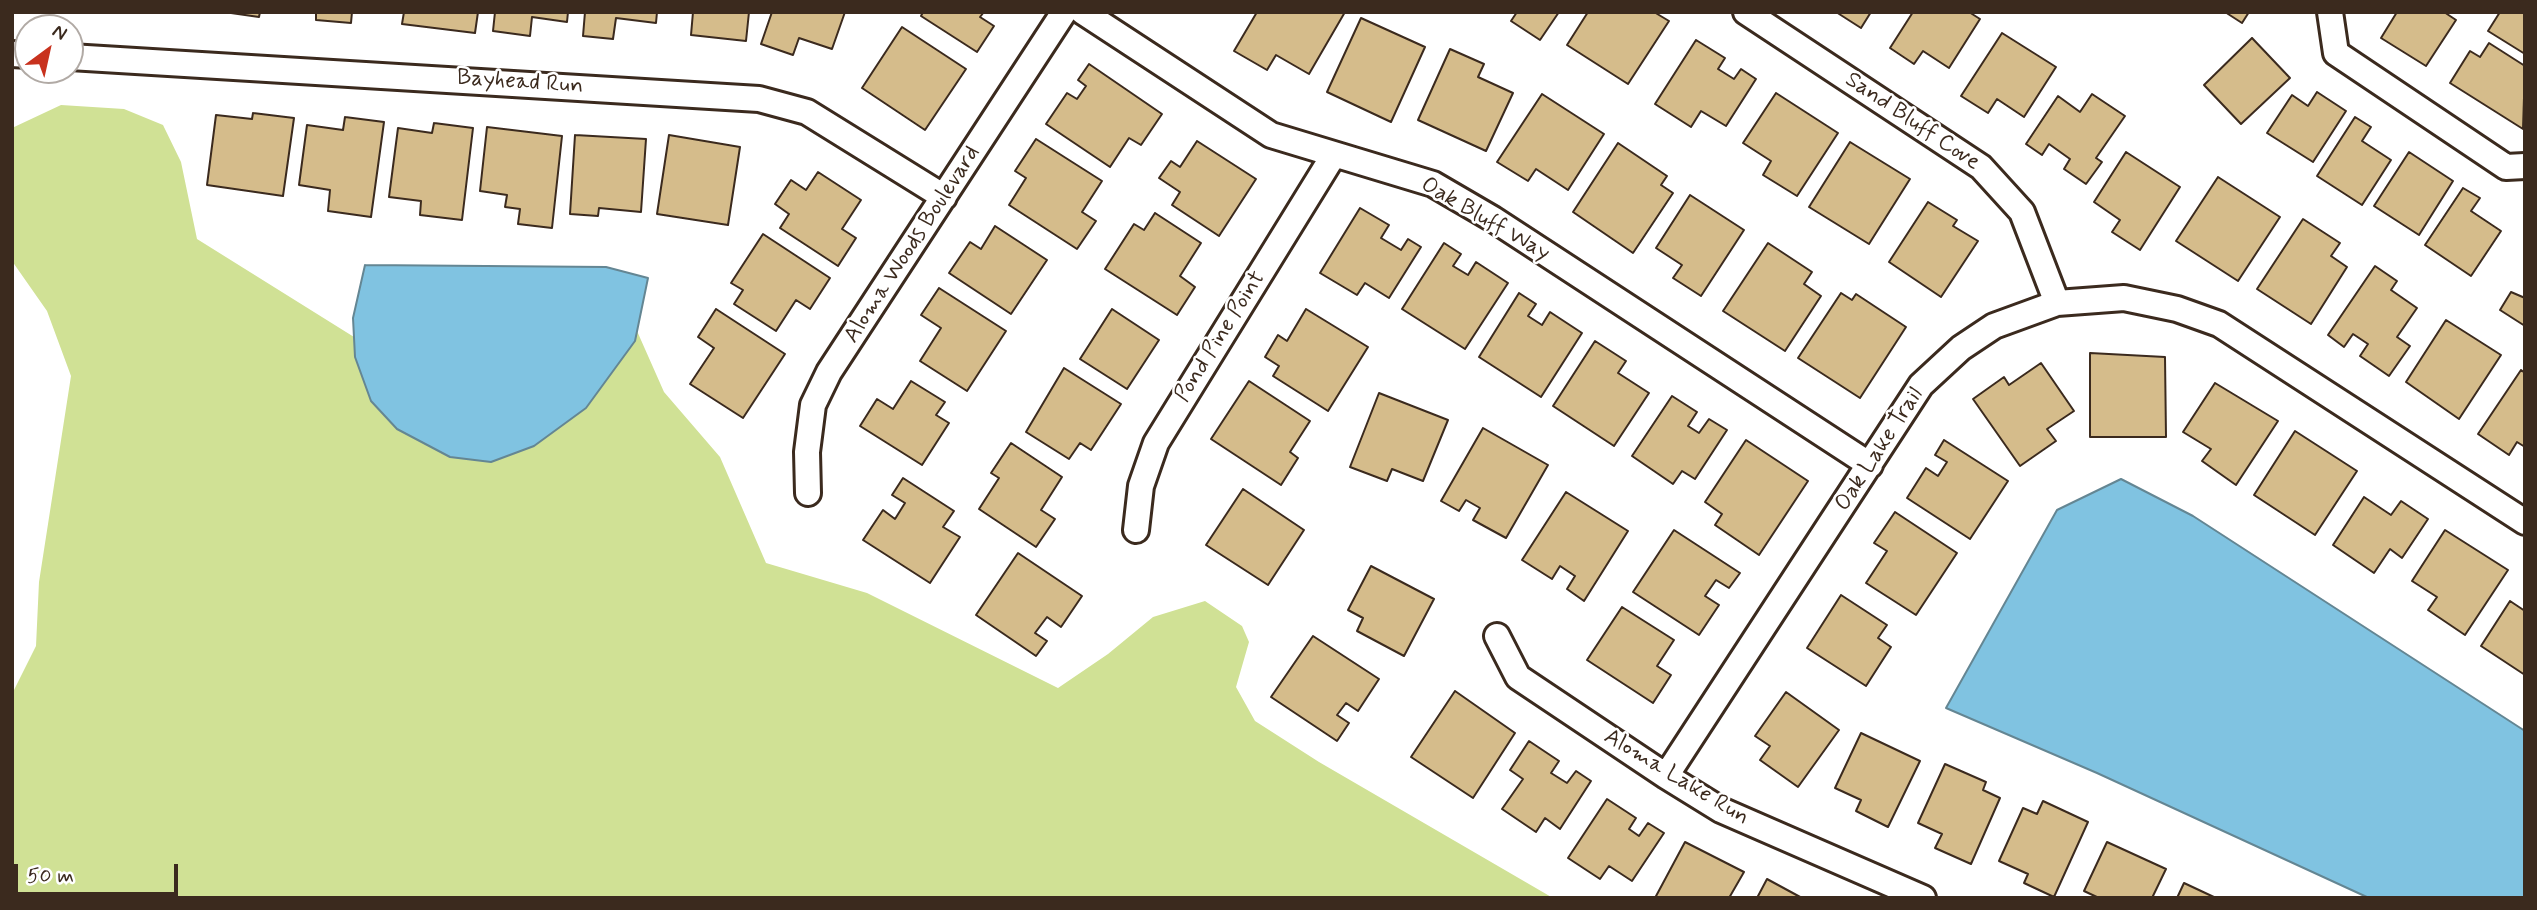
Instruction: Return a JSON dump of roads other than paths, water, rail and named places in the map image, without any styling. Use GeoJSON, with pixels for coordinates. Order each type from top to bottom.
{"type":"FeatureCollection","features":[{"type":"Feature","properties":{"kind":"street","name":"Aloma Woods Boulevard"},"geometry":{"type":"LineString","coordinates":[[808,493],[807,452],[813,405],[829,372],[1064,12]]}},
{"type":"Feature","properties":{"kind":"street","name":"Oak Bluff Way"},"geometry":{"type":"LineString","coordinates":[[1083,12],[1271,135],[1333,156],[1433,184],[1493,219],[1870,465]]}},
{"type":"Feature","properties":{"kind":"street","name":"Sand Bluff Cove"},"geometry":{"type":"LineString","coordinates":[[1746,12],[1981,167],[2022,212],[2057,303]]}},
{"type":"Feature","properties":{"kind":"street"},"geometry":{"type":"LineString","coordinates":[[2330,12],[2336,53],[2506,167],[2525,166]]}},
{"type":"Feature","properties":{"kind":"street","name":"Bayhead Run"},"geometry":{"type":"LineString","coordinates":[[84,58],[759,99],[807,111],[944,197]]}},
{"type":"Feature","properties":{"kind":"street","name":"Pond Pine Point"},"geometry":{"type":"LineString","coordinates":[[1136,530],[1141,486],[1156,443],[1333,156]]}},
{"type":"Feature","properties":{"kind":"street","name":"Oak Lake Trail"},"geometry":{"type":"LineString","coordinates":[[1665,776],[1921,385],[1961,348],[1994,326],[2057,303],[2124,298],[2177,309],[2219,324],[2525,522]]}},
{"type":"Feature","properties":{"kind":"street","name":"Aloma Lake Run"},"geometry":{"type":"LineString","coordinates":[[1497,636],[1518,677],[1665,776],[1721,810],[1923,898]]}},
{"type":"Feature","properties":{"kind":"water"},"geometry":{"type":"Polygon","coordinates":[[[365,265],[606,267],[648,278],[635,341],[586,408],[534,446],[491,462],[450,457],[397,429],[371,401],[355,357],[353,318],[365,265]]]}},
{"type":"Feature","properties":{"kind":"water"},"geometry":{"type":"Polygon","coordinates":[[[2121,479],[2193,516],[2525,731],[2525,898],[2369,898],[2097,773],[1946,708],[2057,510],[2121,479]]]}}]}
